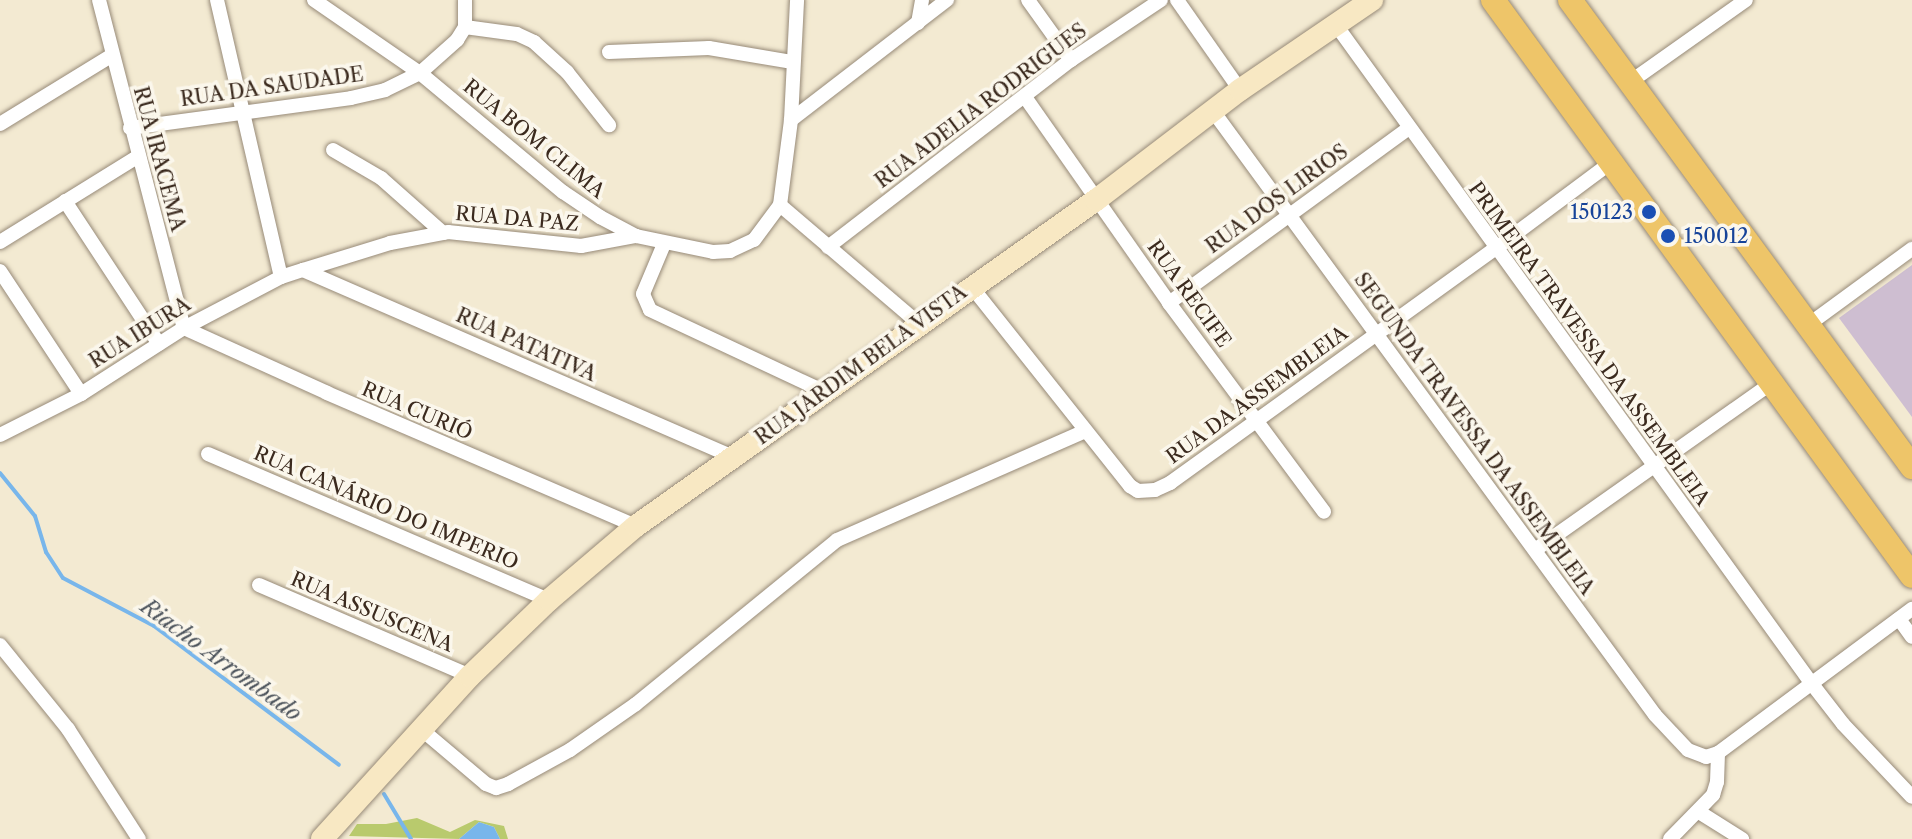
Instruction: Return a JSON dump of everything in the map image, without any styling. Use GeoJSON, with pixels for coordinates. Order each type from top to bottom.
{"type":"FeatureCollection","features":[{"type":"Feature","properties":{"kind":"highway"},"geometry":{"type":"LineString","coordinates":[[1493,0],[1769,385],[1912,576]]}},
{"type":"Feature","properties":{"kind":"highway"},"geometry":{"type":"LineString","coordinates":[[1570,0],[1912,467]]}},
{"type":"Feature","properties":{"kind":"main road","name":"RUA JARDIM BELA VISTA"},"geometry":{"type":"LineString","coordinates":[[322,839],[470,676],[549,600],[636,526],[918,323],[1096,200],[1240,90],[1372,0]]}},
{"type":"Feature","properties":{"kind":"street","name":"RUA IRACEMA"},"geometry":{"type":"LineString","coordinates":[[99,0],[137,157],[184,328]]}},
{"type":"Feature","properties":{"kind":"street"},"geometry":{"type":"LineString","coordinates":[[217,0],[281,277]]}},
{"type":"Feature","properties":{"kind":"street","name":"RUA BOM CLIMA"},"geometry":{"type":"LineString","coordinates":[[314,0],[420,73],[563,192],[636,236],[697,251],[730,251],[763,232],[780,205]]}},
{"type":"Feature","properties":{"kind":"street"},"geometry":{"type":"LineString","coordinates":[[465,0],[465,27],[517,34],[534,42],[567,72],[609,125]]}},
{"type":"Feature","properties":{"kind":"street"},"geometry":{"type":"LineString","coordinates":[[797,0],[791,120],[780,205],[918,323]]}},
{"type":"Feature","properties":{"kind":"street"},"geometry":{"type":"LineString","coordinates":[[918,23],[922,0]]}},
{"type":"Feature","properties":{"kind":"street"},"geometry":{"type":"LineString","coordinates":[[791,120],[947,0]]}},
{"type":"Feature","properties":{"kind":"street"},"geometry":{"type":"LineString","coordinates":[[1028,0],[1071,60]]}},
{"type":"Feature","properties":{"kind":"street","name":"RUA ADELIA RODRIGUES"},"geometry":{"type":"LineString","coordinates":[[828,247],[1071,60],[1161,0]]}},
{"type":"Feature","properties":{"kind":"street"},"geometry":{"type":"LineString","coordinates":[[1177,0],[1240,90]]}},
{"type":"Feature","properties":{"kind":"street"},"geometry":{"type":"LineString","coordinates":[[1630,82],[1746,0]]}},
{"type":"Feature","properties":{"kind":"street","name":"PRIMEIRA TRAVESSA DA ASSEMBLEIA"},"geometry":{"type":"LineString","coordinates":[[1336,25],[1812,684],[1843,724],[1912,797]]}},
{"type":"Feature","properties":{"kind":"street","name":"RUA DA SAUDADE"},"geometry":{"type":"LineString","coordinates":[[130,128],[242,110],[370,95],[420,73],[449,49],[465,27]]}},
{"type":"Feature","properties":{"kind":"street"},"geometry":{"type":"LineString","coordinates":[[609,52],[709,48],[793,62]]}},
{"type":"Feature","properties":{"kind":"street"},"geometry":{"type":"LineString","coordinates":[[0,124],[111,56]]}},
{"type":"Feature","properties":{"kind":"street","name":"RUA RECIFE"},"geometry":{"type":"LineString","coordinates":[[1025,97],[1169,303],[1324,512]]}},
{"type":"Feature","properties":{"kind":"street","name":"SEGUNDA TRAVESSA DA ASSEMBLEIA"},"geometry":{"type":"LineString","coordinates":[[1213,111],[1676,741],[1698,756],[1712,757],[1718,753]]}},
{"type":"Feature","properties":{"kind":"street","name":"RUA DOS LIRIOS"},"geometry":{"type":"LineString","coordinates":[[1169,303],[1409,128]]}},
{"type":"Feature","properties":{"kind":"street"},"geometry":{"type":"LineString","coordinates":[[333,150],[381,178],[443,233]]}},
{"type":"Feature","properties":{"kind":"street"},"geometry":{"type":"LineString","coordinates":[[0,242],[137,157]]}},
{"type":"Feature","properties":{"kind":"street","name":"RUA DA ASSEMBLEIA"},"geometry":{"type":"LineString","coordinates":[[971,286],[1130,486],[1146,491],[1170,483],[1609,164]]}},
{"type":"Feature","properties":{"kind":"street"},"geometry":{"type":"LineString","coordinates":[[65,201],[159,344]]}},
{"type":"Feature","properties":{"kind":"street","name":"RUA DA PAZ"},"geometry":{"type":"LineString","coordinates":[[303,270],[390,243],[443,233],[581,246],[636,236]]}},
{"type":"Feature","properties":{"kind":"street"},"geometry":{"type":"LineString","coordinates":[[664,244],[643,294],[650,310],[825,392]]}},
{"type":"Feature","properties":{"kind":"street"},"geometry":{"type":"LineString","coordinates":[[1808,325],[1912,249]]}},
{"type":"Feature","properties":{"kind":"street","name":"RUA IBURA"},"geometry":{"type":"LineString","coordinates":[[0,435],[81,394],[184,328],[281,277],[303,270]]}},
{"type":"Feature","properties":{"kind":"street","name":"RUA PATATIVA"},"geometry":{"type":"LineString","coordinates":[[303,270],[734,457]]}},
{"type":"Feature","properties":{"kind":"street"},"geometry":{"type":"LineString","coordinates":[[0,271],[81,394]]}},
{"type":"Feature","properties":{"kind":"street","name":"RUA CURIÓ"},"geometry":{"type":"LineString","coordinates":[[184,328],[341,400],[636,526]]}},
{"type":"Feature","properties":{"kind":"street"},"geometry":{"type":"LineString","coordinates":[[1535,550],[1769,385]]}},
{"type":"Feature","properties":{"kind":"street"},"geometry":{"type":"LineString","coordinates":[[421,729],[482,782],[496,788],[508,784],[570,750],[636,704],[837,540],[1085,431]]}},
{"type":"Feature","properties":{"kind":"street","name":"RUA CANÁRIO DO IMPERIO"},"geometry":{"type":"LineString","coordinates":[[208,454],[549,600]]}},
{"type":"Feature","properties":{"kind":"street","name":"RUA ASSUSCENA"},"geometry":{"type":"LineString","coordinates":[[259,585],[470,676]]}},
{"type":"Feature","properties":{"kind":"street"},"geometry":{"type":"LineString","coordinates":[[1670,839],[1699,812],[1717,782],[1718,753],[1912,609]]}},
{"type":"Feature","properties":{"kind":"street"},"geometry":{"type":"LineString","coordinates":[[1899,619],[1912,637]]}},
{"type":"Feature","properties":{"kind":"street"},"geometry":{"type":"LineString","coordinates":[[0,645],[68,729],[139,839]]}},
{"type":"Feature","properties":{"kind":"street"},"geometry":{"type":"LineString","coordinates":[[1699,812],[1742,839]]}},
{"type":"Feature","properties":{"kind":"shaded area"},"geometry":{"type":"Polygon","coordinates":[[[1912,265],[1912,417],[1839,318],[1912,265]]]}},
{"type":"Feature","properties":{"kind":"green space"},"geometry":{"type":"Polygon","coordinates":[[[417,818],[450,832],[475,820],[504,826],[508,839],[500,839],[494,827],[479,822],[459,839],[349,836],[357,824],[386,824],[417,818]]]}},
{"type":"Feature","properties":{"kind":"water"},"geometry":{"type":"Polygon","coordinates":[[[479,822],[494,827],[500,839],[459,839],[479,822]]]}},
{"type":"Feature","properties":{"kind":"waterway","name":"Riacho Arrombado"},"geometry":{"type":"LineString","coordinates":[[0,473],[35,516],[46,552],[63,578],[154,626],[339,765]]}},
{"type":"Feature","properties":{"kind":"waterway","name":"Riacho Arrombado"},"geometry":{"type":"LineString","coordinates":[[384,794],[411,839]]}},
{"type":"Feature","properties":{"kind":"place","name":"150123"},"geometry":{"type":"Point","coordinates":[1649,212]}},
{"type":"Feature","properties":{"kind":"place","name":"150012"},"geometry":{"type":"Point","coordinates":[1668,236]}}]}
